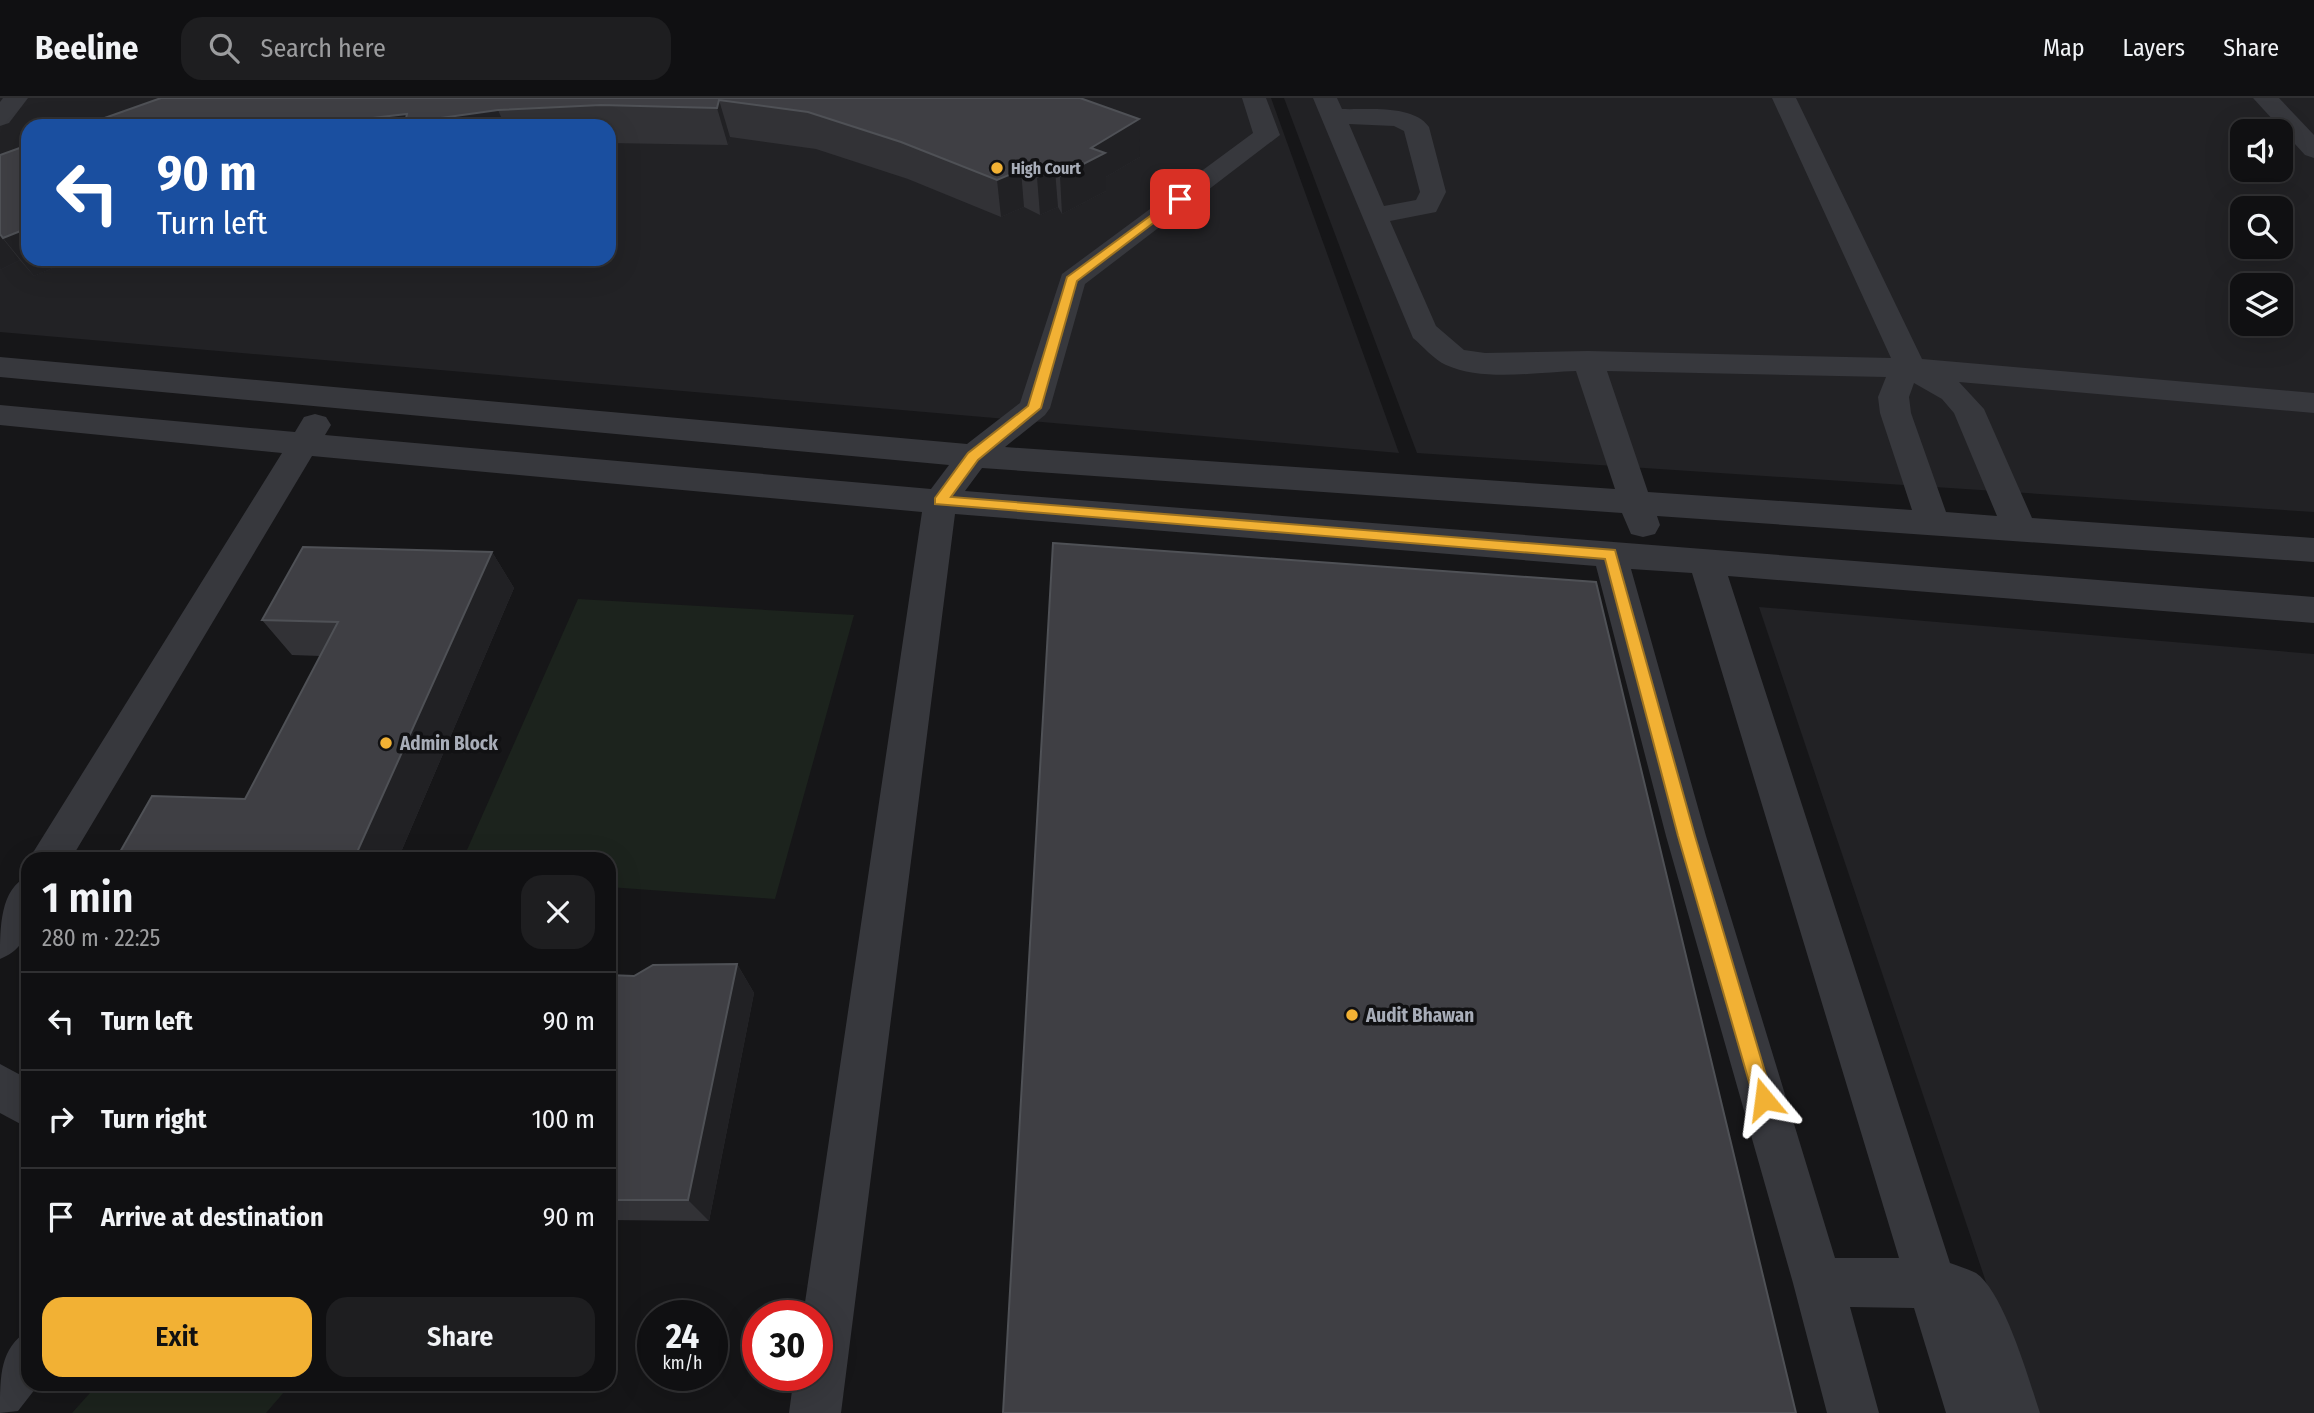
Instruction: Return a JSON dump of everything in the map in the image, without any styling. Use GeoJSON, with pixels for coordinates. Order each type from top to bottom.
{"type":"FeatureCollection","features":[{"type":"Feature","properties":{"kind":"street"},"geometry":{"type":"LineString","coordinates":[[0,117],[16,98]]}},
{"type":"Feature","properties":{"kind":"street"},"geometry":{"type":"LineString","coordinates":[[815,1413],[940,501],[973,456],[1034,408],[1072,280],[1267,135],[1254,98]]}},
{"type":"Feature","properties":{"kind":"street"},"geometry":{"type":"LineString","coordinates":[[1784,98],[1910,368],[1953,392],[1968,409],[2020,529]]}},
{"type":"Feature","properties":{"kind":"street"},"geometry":{"type":"LineString","coordinates":[[2264,98],[2314,150]]}},
{"type":"Feature","properties":{"kind":"street"},"geometry":{"type":"LineString","coordinates":[[1329,107],[1423,331],[1455,358],[1485,363],[1588,361],[1910,368],[2314,403]]}},
{"type":"Feature","properties":{"kind":"street"},"geometry":{"type":"LineString","coordinates":[[1329,107],[1399,119],[1416,127],[1433,192],[1426,206],[1374,216]]}},
{"type":"Feature","properties":{"kind":"street"},"geometry":{"type":"LineString","coordinates":[[1588,361],[1636,503],[1631,555],[1686,836],[1818,1283],[1853,1413]]}},
{"type":"Feature","properties":{"kind":"street"},"geometry":{"type":"LineString","coordinates":[[0,367],[973,456],[2314,550]]}},
{"type":"Feature","properties":{"kind":"street"},"geometry":{"type":"LineString","coordinates":[[1910,368],[1895,387],[1895,409],[1905,450],[1934,523]]}},
{"type":"Feature","properties":{"kind":"street"},"geometry":{"type":"LineString","coordinates":[[53,852],[334,397]]}},
{"type":"Feature","properties":{"kind":"street"},"geometry":{"type":"LineString","coordinates":[[0,415],[940,501],[2314,610]]}},
{"type":"Feature","properties":{"kind":"street"},"geometry":{"type":"LineString","coordinates":[[1706,562],[1972,1413]]}},
{"type":"Feature","properties":{"kind":"street"},"geometry":{"type":"LineString","coordinates":[[0,940],[21,906]]}},
{"type":"Feature","properties":{"kind":"street"},"geometry":{"type":"LineString","coordinates":[[0,1087],[21,1101]]}},
{"type":"Feature","properties":{"kind":"street"},"geometry":{"type":"LineString","coordinates":[[1818,1283],[1932,1284],[1958,1292],[1981,1321],[2014,1413]]}},
{"type":"Feature","properties":{"kind":"street"},"geometry":{"type":"LineString","coordinates":[[0,1393],[21,1366]]}},
{"type":"Feature","properties":{"kind":"shaded area"},"geometry":{"type":"Polygon","coordinates":[[[0,98],[1271,98],[1399,453],[0,332],[0,98]]]}},
{"type":"Feature","properties":{"kind":"shaded area"},"geometry":{"type":"Polygon","coordinates":[[[1284,98],[2314,98],[2314,512],[1417,453],[1284,98]]]}},
{"type":"Feature","properties":{"kind":"shaded area"},"geometry":{"type":"Polygon","coordinates":[[[578,599],[854,615],[775,899],[616,888],[616,852],[466,852],[578,599]]]}},
{"type":"Feature","properties":{"kind":"shaded area"},"geometry":{"type":"Polygon","coordinates":[[[1759,607],[2314,654],[2314,1413],[2030,1413],[1759,607]]]}},
{"type":"Feature","properties":{"kind":"shaded area"},"geometry":{"type":"Polygon","coordinates":[[[92,1391],[285,1391],[266,1413],[72,1413],[92,1391]]]}},
{"type":"Feature","properties":{"kind":"building"},"geometry":{"type":"Polygon","coordinates":[[[161,98],[1080,98],[1139,119],[1091,148],[1105,153],[1060,176],[1055,170],[1037,177],[1021,170],[997,180],[901,142],[808,112],[719,100],[717,108],[601,105],[498,110],[434,119],[406,119],[407,114],[364,119],[102,119],[161,98]]]}},
{"type":"Feature","properties":{"kind":"building"},"geometry":{"type":"Polygon","coordinates":[[[21,148],[21,231],[3,238],[0,234],[0,155],[21,148]]]}},
{"type":"Feature","properties":{"kind":"building","name":"Audit Bhawan"},"geometry":{"type":"Polygon","coordinates":[[[1053,543],[1596,582],[1796,1413],[1003,1413],[1053,543]]]}},
{"type":"Feature","properties":{"kind":"building"},"geometry":{"type":"Polygon","coordinates":[[[303,547],[492,552],[357,852],[120,852],[152,796],[245,799],[338,622],[262,620],[303,547]]]}},
{"type":"Feature","properties":{"kind":"building"},"geometry":{"type":"Polygon","coordinates":[[[737,964],[688,1200],[616,1200],[616,975],[634,976],[653,965],[737,964]]]}},
{"type":"Feature","properties":{"kind":"place","name":"High Court"},"geometry":{"type":"Point","coordinates":[997,168]}},
{"type":"Feature","properties":{"kind":"place","name":"Admin Block"},"geometry":{"type":"Point","coordinates":[386,743]}},
{"type":"Feature","properties":{"kind":"place","name":"Audit Bhawan"},"geometry":{"type":"Point","coordinates":[1352,1015]}},
{"type":"Feature","properties":{"kind":"route"},"geometry":{"type":"LineString","coordinates":[[1180,199],[1072,280],[1034,408],[973,456],[940,501],[1610,554],[1686,836],[1764,1099]]}}]}
